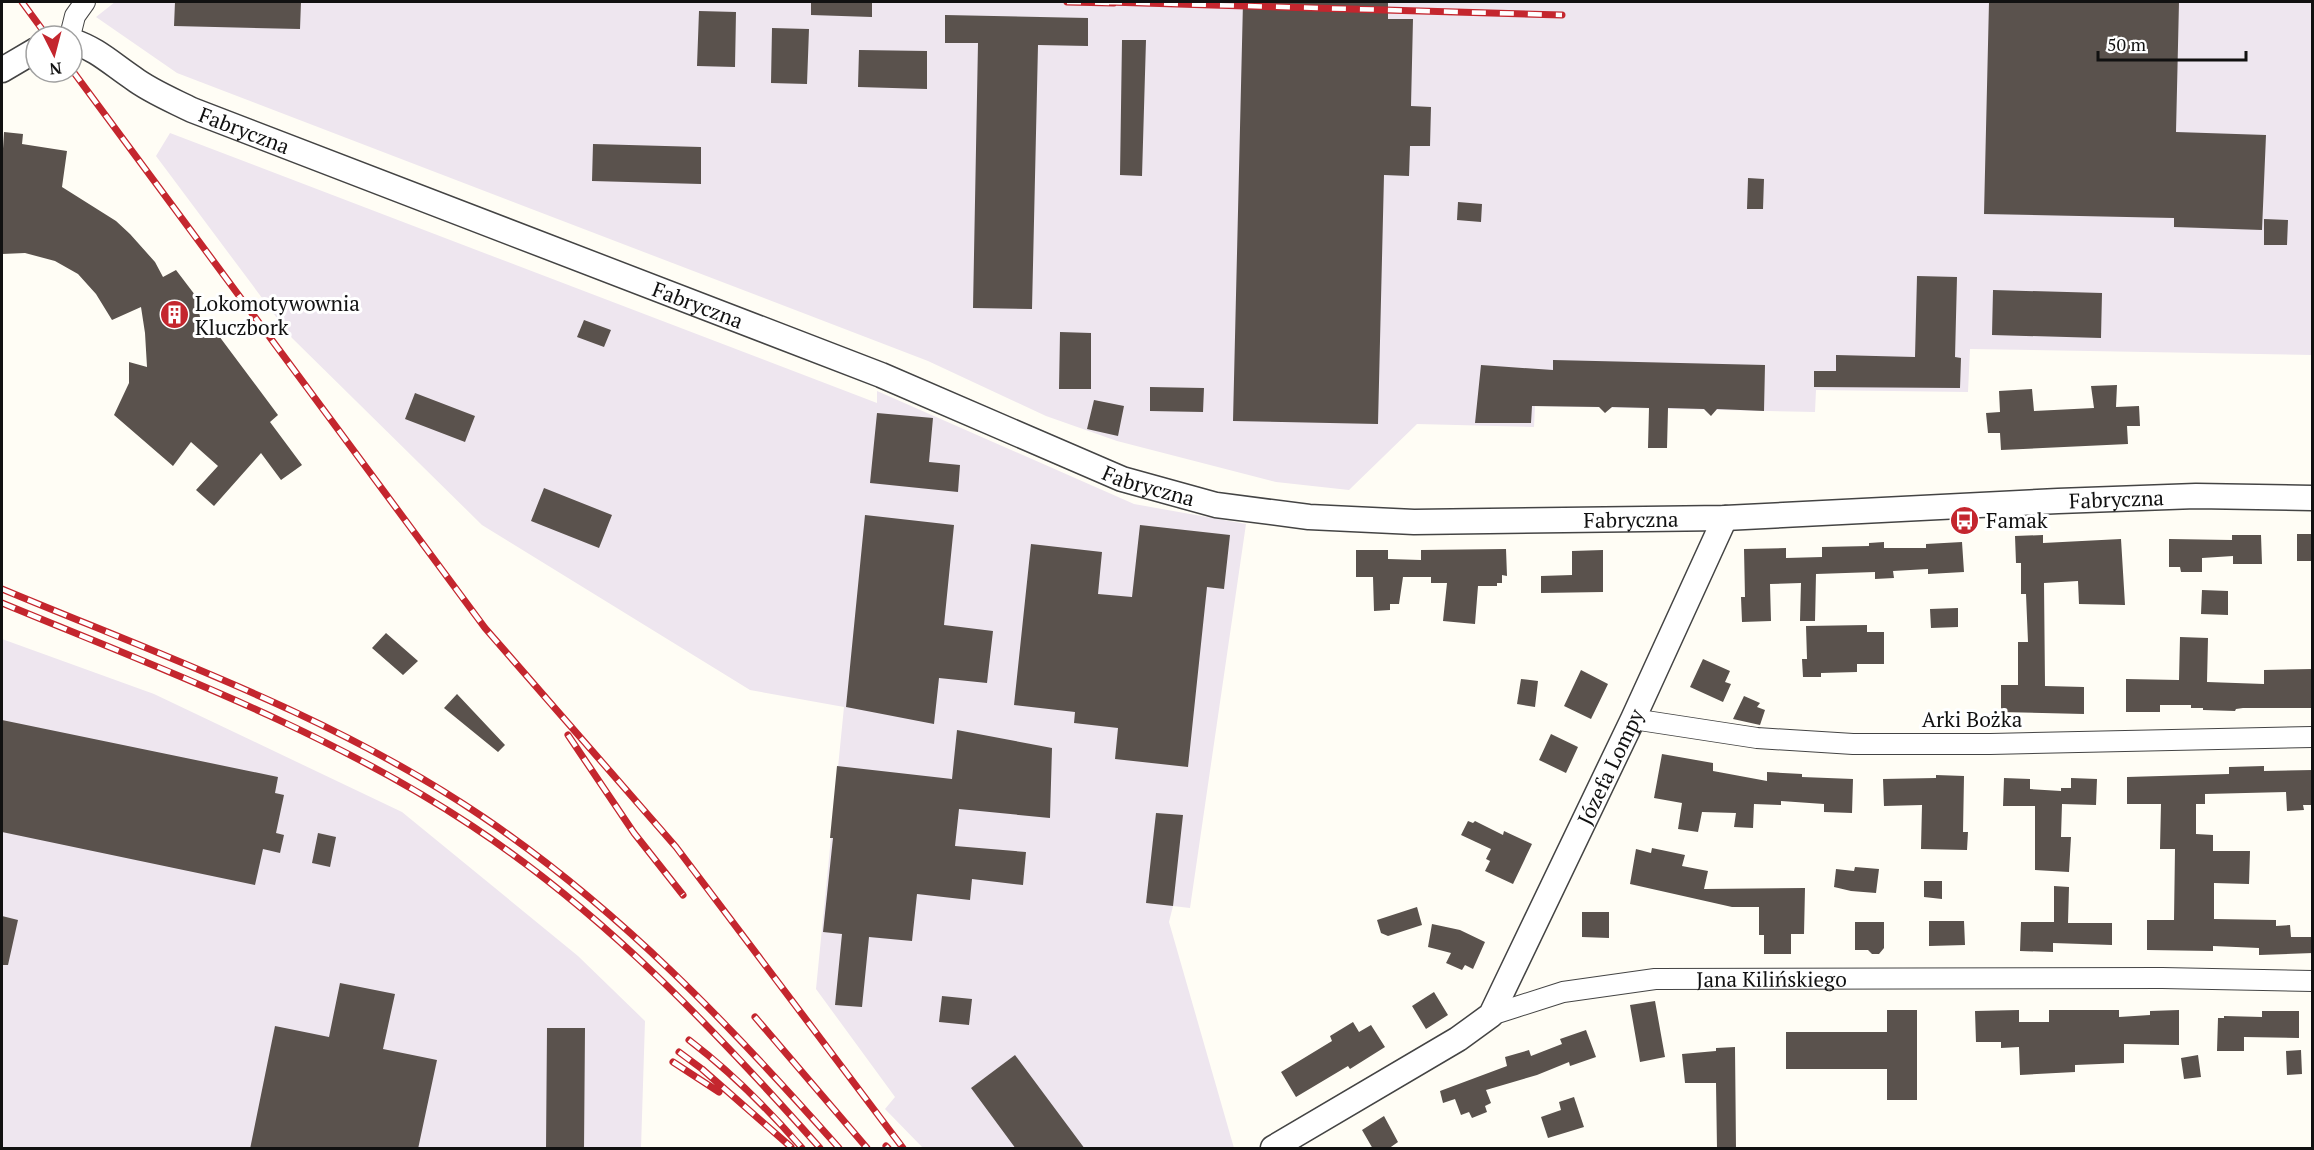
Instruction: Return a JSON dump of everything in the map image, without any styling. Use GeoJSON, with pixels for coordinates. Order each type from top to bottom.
{"type":"FeatureCollection","features":[{"type":"Feature","properties":{"kind":"street"},"geometry":{"type":"LineString","coordinates":[[73,24],[75,16],[85,2]]}},
{"type":"Feature","properties":{"kind":"street","name":"Fabryczna"},"geometry":{"type":"LineString","coordinates":[[84,44],[102,54],[134,80],[192,110],[881,375],[1122,479],[1216,505],[1321,517],[1414,522],[1725,518],[2196,496],[2313,498]]}},
{"type":"Feature","properties":{"kind":"street"},"geometry":{"type":"LineString","coordinates":[[2,70],[24,57]]}},
{"type":"Feature","properties":{"kind":"street","name":"Józefa Lompy"},"geometry":{"type":"LineString","coordinates":[[1491,1015],[1633,719],[1725,518]]}},
{"type":"Feature","properties":{"kind":"street","name":"Arki Bożka"},"geometry":{"type":"LineString","coordinates":[[1633,719],[1757,738],[1853,744],[2002,744],[2313,737]]}},
{"type":"Feature","properties":{"kind":"street","name":"Jana Kilińskiego"},"geometry":{"type":"LineString","coordinates":[[1273,1149],[1458,1039],[1491,1015],[1563,992],[1655,979],[2162,978],[2313,981]]}},
{"type":"Feature","properties":{"kind":"shaded area"},"geometry":{"type":"Polygon","coordinates":[[[115,2],[2312,2],[2312,355],[1970,349],[1968,392],[1816,390],[1815,412],[1535,406],[1534,427],[1417,424],[1349,490],[1276,482],[1117,441],[1046,416],[928,361],[177,73],[96,17],[115,2]]]}},
{"type":"Feature","properties":{"kind":"shaded area"},"geometry":{"type":"Polygon","coordinates":[[[170,133],[877,403],[877,391],[1134,504],[1246,524],[1190,908],[1173,906],[1169,922],[1234,1148],[923,1148],[885,1109],[895,1097],[816,989],[844,707],[750,690],[482,525],[292,338],[156,156],[170,133]]]}},
{"type":"Feature","properties":{"kind":"shaded area"},"geometry":{"type":"Polygon","coordinates":[[[2,639],[154,694],[402,812],[578,956],[645,1021],[641,1148],[2,1148],[2,639]]]}},
{"type":"Feature","properties":{"kind":"building"},"geometry":{"type":"Polygon","coordinates":[[[175,2],[301,2],[300,29],[174,26],[175,2]]]}},
{"type":"Feature","properties":{"kind":"building"},"geometry":{"type":"Polygon","coordinates":[[[811,2],[872,2],[872,17],[811,15],[811,2]]]}},
{"type":"Feature","properties":{"kind":"building"},"geometry":{"type":"Polygon","coordinates":[[[1243,2],[1388,2],[1388,19],[1413,19],[1411,106],[1431,107],[1430,146],[1410,146],[1409,176],[1384,175],[1378,424],[1233,421],[1243,2]]]}},
{"type":"Feature","properties":{"kind":"building"},"geometry":{"type":"Polygon","coordinates":[[[1989,2],[2179,2],[2176,132],[2266,135],[2262,230],[2174,227],[2174,218],[1984,214],[1989,2]]]}},
{"type":"Feature","properties":{"kind":"building"},"geometry":{"type":"Polygon","coordinates":[[[699,11],[736,12],[735,67],[697,66],[699,11]]]}},
{"type":"Feature","properties":{"kind":"building"},"geometry":{"type":"Polygon","coordinates":[[[945,15],[1088,18],[1088,46],[1038,45],[1032,309],[973,308],[978,43],[945,43],[945,15]]]}},
{"type":"Feature","properties":{"kind":"building"},"geometry":{"type":"Polygon","coordinates":[[[772,28],[809,29],[807,84],[771,83],[772,28]]]}},
{"type":"Feature","properties":{"kind":"building"},"geometry":{"type":"Polygon","coordinates":[[[1122,40],[1146,40],[1142,176],[1120,175],[1122,40]]]}},
{"type":"Feature","properties":{"kind":"building"},"geometry":{"type":"Polygon","coordinates":[[[859,50],[927,51],[927,89],[858,87],[859,50]]]}},
{"type":"Feature","properties":{"kind":"building","name":"Lokomotywownia Kluczbork"},"geometry":{"type":"Polygon","coordinates":[[[4,132],[23,134],[22,144],[67,151],[62,187],[116,221],[155,262],[163,277],[176,270],[195,295],[203,330],[219,336],[278,415],[270,422],[302,465],[281,480],[261,453],[214,506],[196,490],[218,466],[191,442],[173,466],[114,415],[129,383],[129,362],[147,367],[141,307],[112,320],[96,294],[78,274],[55,261],[25,253],[2,254],[4,132]]]}},
{"type":"Feature","properties":{"kind":"building"},"geometry":{"type":"Polygon","coordinates":[[[593,144],[701,147],[701,184],[592,181],[593,144]]]}},
{"type":"Feature","properties":{"kind":"building"},"geometry":{"type":"Polygon","coordinates":[[[1748,178],[1764,179],[1763,209],[1747,209],[1748,178]]]}},
{"type":"Feature","properties":{"kind":"building"},"geometry":{"type":"Polygon","coordinates":[[[1458,202],[1482,204],[1481,222],[1457,220],[1458,202]]]}},
{"type":"Feature","properties":{"kind":"building"},"geometry":{"type":"Polygon","coordinates":[[[2264,219],[2288,220],[2287,245],[2264,245],[2264,219]]]}},
{"type":"Feature","properties":{"kind":"building"},"geometry":{"type":"Polygon","coordinates":[[[1917,276],[1957,277],[1955,357],[1961,358],[1960,388],[1814,387],[1814,371],[1836,371],[1836,355],[1915,357],[1917,276]]]}},
{"type":"Feature","properties":{"kind":"building"},"geometry":{"type":"Polygon","coordinates":[[[1993,290],[2102,293],[2101,338],[1992,335],[1993,290]]]}},
{"type":"Feature","properties":{"kind":"building"},"geometry":{"type":"Polygon","coordinates":[[[584,320],[611,330],[604,347],[577,337],[584,320]]]}},
{"type":"Feature","properties":{"kind":"building"},"geometry":{"type":"Polygon","coordinates":[[[1060,332],[1091,333],[1091,389],[1059,389],[1060,332]]]}},
{"type":"Feature","properties":{"kind":"building"},"geometry":{"type":"Polygon","coordinates":[[[1553,360],[1765,365],[1764,411],[1717,409],[1711,416],[1704,409],[1668,408],[1667,448],[1648,448],[1649,408],[1612,407],[1605,413],[1599,407],[1532,406],[1531,423],[1475,423],[1481,365],[1553,370],[1553,360]]]}},
{"type":"Feature","properties":{"kind":"building"},"geometry":{"type":"Polygon","coordinates":[[[2117,385],[2116,407],[2139,406],[2140,426],[2127,426],[2128,444],[2001,450],[2000,433],[1988,433],[1986,413],[2000,412],[1999,391],[2032,389],[2034,411],[2094,408],[2091,386],[2117,385]]]}},
{"type":"Feature","properties":{"kind":"building"},"geometry":{"type":"Polygon","coordinates":[[[1150,387],[1204,388],[1203,412],[1150,411],[1150,387]]]}},
{"type":"Feature","properties":{"kind":"building"},"geometry":{"type":"Polygon","coordinates":[[[415,393],[475,416],[465,442],[405,419],[415,393]]]}},
{"type":"Feature","properties":{"kind":"building"},"geometry":{"type":"Polygon","coordinates":[[[1094,400],[1124,406],[1118,436],[1087,429],[1094,400]]]}},
{"type":"Feature","properties":{"kind":"building"},"geometry":{"type":"Polygon","coordinates":[[[877,413],[933,418],[929,462],[960,465],[958,492],[870,483],[877,413]]]}},
{"type":"Feature","properties":{"kind":"building"},"geometry":{"type":"Polygon","coordinates":[[[544,488],[612,515],[599,548],[531,521],[544,488]]]}},
{"type":"Feature","properties":{"kind":"building"},"geometry":{"type":"Polygon","coordinates":[[[865,515],[954,525],[944,625],[993,631],[987,683],[939,678],[934,724],[846,707],[865,515]]]}},
{"type":"Feature","properties":{"kind":"building"},"geometry":{"type":"Polygon","coordinates":[[[1140,525],[1230,535],[1224,589],[1207,587],[1188,767],[1115,759],[1118,728],[1074,723],[1075,712],[1014,705],[1031,544],[1102,552],[1098,594],[1132,597],[1140,525]]]}},
{"type":"Feature","properties":{"kind":"building"},"geometry":{"type":"Polygon","coordinates":[[[2297,534],[2313,534],[2313,561],[2297,561],[2297,534]]]}},
{"type":"Feature","properties":{"kind":"building"},"geometry":{"type":"Polygon","coordinates":[[[2043,535],[2043,543],[2121,539],[2125,605],[2079,604],[2078,581],[2044,583],[2045,686],[2084,687],[2084,714],[2001,712],[2001,685],[2018,685],[2018,642],[2028,642],[2026,594],[2021,594],[2021,563],[2016,563],[2015,536],[2043,535]]]}},
{"type":"Feature","properties":{"kind":"building"},"geometry":{"type":"Polygon","coordinates":[[[2232,535],[2261,535],[2262,564],[2233,564],[2233,556],[2202,558],[2202,572],[2181,572],[2180,567],[2169,567],[2169,539],[2232,540],[2232,535]]]}},
{"type":"Feature","properties":{"kind":"building"},"geometry":{"type":"Polygon","coordinates":[[[1884,542],[1884,548],[1926,548],[1926,544],[1962,542],[1964,572],[1928,574],[1928,569],[1893,571],[1894,578],[1875,579],[1875,572],[1816,574],[1815,621],[1800,621],[1801,583],[1770,584],[1771,621],[1742,622],[1741,597],[1745,597],[1744,549],[1786,548],[1786,558],[1822,557],[1822,547],[1869,546],[1869,543],[1884,542]]]}},
{"type":"Feature","properties":{"kind":"building"},"geometry":{"type":"Polygon","coordinates":[[[1506,549],[1507,576],[1502,575],[1502,583],[1497,583],[1497,586],[1478,586],[1475,624],[1443,621],[1447,583],[1431,583],[1431,577],[1403,577],[1399,604],[1390,604],[1390,610],[1374,611],[1373,577],[1356,577],[1356,550],[1388,550],[1388,559],[1421,560],[1421,550],[1506,549]]]}},
{"type":"Feature","properties":{"kind":"building"},"geometry":{"type":"Polygon","coordinates":[[[1603,550],[1603,592],[1541,593],[1541,576],[1572,575],[1572,551],[1603,550]]]}},
{"type":"Feature","properties":{"kind":"building"},"geometry":{"type":"Polygon","coordinates":[[[2202,590],[2228,591],[2228,615],[2201,614],[2202,590]]]}},
{"type":"Feature","properties":{"kind":"building"},"geometry":{"type":"Polygon","coordinates":[[[1958,608],[1958,627],[1931,628],[1930,609],[1958,608]]]}},
{"type":"Feature","properties":{"kind":"building"},"geometry":{"type":"Polygon","coordinates":[[[1867,625],[1867,632],[1884,632],[1884,664],[1857,664],[1857,672],[1821,673],[1821,677],[1803,677],[1802,659],[1807,659],[1806,626],[1867,625]]]}},
{"type":"Feature","properties":{"kind":"building"},"geometry":{"type":"Polygon","coordinates":[[[386,633],[418,661],[403,675],[372,648],[386,633]]]}},
{"type":"Feature","properties":{"kind":"building"},"geometry":{"type":"Polygon","coordinates":[[[2180,637],[2208,638],[2207,682],[2264,684],[2264,670],[2313,669],[2313,708],[2243,708],[2235,711],[2203,710],[2203,708],[2191,708],[2191,705],[2160,705],[2160,712],[2126,712],[2126,679],[2179,680],[2180,637]]]}},
{"type":"Feature","properties":{"kind":"building"},"geometry":{"type":"Polygon","coordinates":[[[1703,659],[1730,671],[1725,682],[1731,684],[1723,702],[1690,687],[1703,659]]]}},
{"type":"Feature","properties":{"kind":"building"},"geometry":{"type":"Polygon","coordinates":[[[1581,670],[1608,684],[1591,719],[1564,706],[1581,670]]]}},
{"type":"Feature","properties":{"kind":"building"},"geometry":{"type":"Polygon","coordinates":[[[1521,679],[1538,681],[1535,707],[1517,704],[1521,679]]]}},
{"type":"Feature","properties":{"kind":"building"},"geometry":{"type":"Polygon","coordinates":[[[457,694],[505,745],[498,752],[444,708],[457,694]]]}},
{"type":"Feature","properties":{"kind":"building"},"geometry":{"type":"Polygon","coordinates":[[[1744,696],[1760,703],[1757,707],[1765,710],[1760,725],[1733,719],[1744,696]]]}},
{"type":"Feature","properties":{"kind":"building"},"geometry":{"type":"Polygon","coordinates":[[[2,720],[278,777],[275,793],[284,795],[276,833],[284,835],[280,853],[263,849],[255,885],[2,832],[2,720]]]}},
{"type":"Feature","properties":{"kind":"building"},"geometry":{"type":"Polygon","coordinates":[[[957,730],[1052,748],[1050,818],[959,809],[955,846],[1026,852],[1023,885],[972,879],[970,900],[917,894],[912,941],[869,937],[862,1007],[835,1005],[842,934],[823,932],[833,838],[830,838],[837,766],[952,779],[957,730]]]}},
{"type":"Feature","properties":{"kind":"building"},"geometry":{"type":"Polygon","coordinates":[[[1551,734],[1578,747],[1566,773],[1539,760],[1551,734]]]}},
{"type":"Feature","properties":{"kind":"building"},"geometry":{"type":"Polygon","coordinates":[[[1662,754],[1713,763],[1713,771],[1767,781],[1767,772],[1802,774],[1802,777],[1853,779],[1852,813],[1824,812],[1824,804],[1781,801],[1781,805],[1754,804],[1753,828],[1734,827],[1736,813],[1702,812],[1698,832],[1678,829],[1682,803],[1654,798],[1662,754]]]}},
{"type":"Feature","properties":{"kind":"building"},"geometry":{"type":"Polygon","coordinates":[[[2264,766],[2264,771],[2313,770],[2313,805],[2303,805],[2304,810],[2287,811],[2286,792],[2205,794],[2205,804],[2196,804],[2196,834],[2213,835],[2213,851],[2250,851],[2249,884],[2214,883],[2214,919],[2276,920],[2276,926],[2290,925],[2291,937],[2313,937],[2313,953],[2259,955],[2259,948],[2213,946],[2213,951],[2147,950],[2147,920],[2174,920],[2175,849],[2160,849],[2161,804],[2127,804],[2127,777],[2229,774],[2229,767],[2264,766]]]}},
{"type":"Feature","properties":{"kind":"building"},"geometry":{"type":"Polygon","coordinates":[[[1936,775],[1964,776],[1963,832],[1968,832],[1967,850],[1921,849],[1922,805],[1884,806],[1883,779],[1936,778],[1936,775]]]}},
{"type":"Feature","properties":{"kind":"building"},"geometry":{"type":"Polygon","coordinates":[[[2004,778],[2030,779],[2030,789],[2061,791],[2061,788],[2071,788],[2071,778],[2097,779],[2096,805],[2062,804],[2061,837],[2071,837],[2069,872],[2035,870],[2035,806],[2003,806],[2004,778]]]}},
{"type":"Feature","properties":{"kind":"building"},"geometry":{"type":"Polygon","coordinates":[[[1156,813],[1183,815],[1173,906],[1146,903],[1156,813]]]}},
{"type":"Feature","properties":{"kind":"building"},"geometry":{"type":"Polygon","coordinates":[[[1468,821],[1473,823],[1475,821],[1503,835],[1504,831],[1532,844],[1513,884],[1485,871],[1490,861],[1486,859],[1491,849],[1461,835],[1468,821]]]}},
{"type":"Feature","properties":{"kind":"building"},"geometry":{"type":"Polygon","coordinates":[[[318,833],[336,837],[330,867],[312,863],[318,833]]]}},
{"type":"Feature","properties":{"kind":"building"},"geometry":{"type":"Polygon","coordinates":[[[1652,848],[1685,855],[1682,866],[1708,871],[1704,889],[1805,888],[1804,934],[1791,934],[1791,954],[1764,954],[1764,935],[1759,935],[1759,907],[1732,907],[1630,884],[1636,849],[1651,853],[1652,848]]]}},
{"type":"Feature","properties":{"kind":"building"},"geometry":{"type":"Polygon","coordinates":[[[1855,867],[1879,869],[1876,893],[1834,887],[1836,869],[1854,871],[1855,867]]]}},
{"type":"Feature","properties":{"kind":"building"},"geometry":{"type":"Polygon","coordinates":[[[1924,881],[1942,881],[1942,899],[1924,897],[1924,881]]]}},
{"type":"Feature","properties":{"kind":"building"},"geometry":{"type":"Polygon","coordinates":[[[2054,886],[2069,887],[2068,923],[2112,923],[2112,945],[2053,943],[2053,952],[2020,951],[2021,922],[2054,922],[2054,886]]]}},
{"type":"Feature","properties":{"kind":"building"},"geometry":{"type":"Polygon","coordinates":[[[1417,907],[1422,925],[1388,936],[1381,933],[1377,920],[1417,907]]]}},
{"type":"Feature","properties":{"kind":"building"},"geometry":{"type":"Polygon","coordinates":[[[1582,912],[1609,912],[1609,938],[1582,937],[1582,912]]]}},
{"type":"Feature","properties":{"kind":"building"},"geometry":{"type":"Polygon","coordinates":[[[2,916],[18,920],[8,965],[2,965],[2,916]]]}},
{"type":"Feature","properties":{"kind":"building"},"geometry":{"type":"Polygon","coordinates":[[[1929,921],[1964,921],[1965,945],[1929,946],[1929,921]]]}},
{"type":"Feature","properties":{"kind":"building"},"geometry":{"type":"Polygon","coordinates":[[[1855,922],[1884,922],[1884,948],[1879,954],[1872,954],[1868,950],[1855,950],[1855,922]]]}},
{"type":"Feature","properties":{"kind":"building"},"geometry":{"type":"Polygon","coordinates":[[[1432,924],[1460,930],[1485,942],[1473,969],[1465,965],[1462,970],[1446,963],[1451,953],[1428,947],[1432,924]]]}},
{"type":"Feature","properties":{"kind":"building"},"geometry":{"type":"Polygon","coordinates":[[[340,983],[395,994],[383,1049],[437,1060],[418,1149],[250,1149],[275,1026],[329,1037],[340,983]]]}},
{"type":"Feature","properties":{"kind":"building"},"geometry":{"type":"Polygon","coordinates":[[[1434,992],[1448,1015],[1426,1029],[1412,1006],[1434,992]]]}},
{"type":"Feature","properties":{"kind":"building"},"geometry":{"type":"Polygon","coordinates":[[[942,996],[972,999],[969,1025],[939,1022],[942,996]]]}},
{"type":"Feature","properties":{"kind":"building"},"geometry":{"type":"Polygon","coordinates":[[[1655,1001],[1665,1057],[1640,1062],[1630,1005],[1655,1001]]]}},
{"type":"Feature","properties":{"kind":"building"},"geometry":{"type":"Polygon","coordinates":[[[1887,1010],[1917,1010],[1917,1100],[1887,1100],[1887,1069],[1786,1069],[1786,1032],[1887,1032],[1887,1010]]]}},
{"type":"Feature","properties":{"kind":"building"},"geometry":{"type":"Polygon","coordinates":[[[2019,1010],[2019,1022],[2049,1022],[2049,1010],[2119,1010],[2119,1017],[2150,1015],[2150,1011],[2179,1010],[2179,1045],[2124,1044],[2124,1063],[2075,1065],[2075,1072],[2020,1075],[2019,1047],[2001,1048],[2001,1042],[1976,1042],[1975,1011],[2019,1010]]]}},
{"type":"Feature","properties":{"kind":"building"},"geometry":{"type":"Polygon","coordinates":[[[2262,1011],[2299,1011],[2299,1038],[2244,1037],[2244,1051],[2217,1051],[2218,1018],[2224,1018],[2224,1016],[2262,1017],[2262,1011]]]}},
{"type":"Feature","properties":{"kind":"building"},"geometry":{"type":"Polygon","coordinates":[[[1353,1022],[1359,1032],[1371,1025],[1385,1047],[1350,1069],[1348,1066],[1296,1097],[1281,1072],[1332,1041],[1330,1036],[1353,1022]]]}},
{"type":"Feature","properties":{"kind":"building"},"geometry":{"type":"Polygon","coordinates":[[[547,1028],[585,1028],[584,1149],[546,1149],[547,1028]]]}},
{"type":"Feature","properties":{"kind":"building"},"geometry":{"type":"Polygon","coordinates":[[[1586,1030],[1596,1057],[1570,1066],[1569,1062],[1537,1075],[1486,1090],[1491,1103],[1485,1106],[1487,1112],[1472,1118],[1469,1112],[1461,1115],[1455,1099],[1443,1103],[1440,1091],[1507,1066],[1505,1057],[1529,1050],[1531,1056],[1562,1044],[1560,1039],[1586,1030]]]}},
{"type":"Feature","properties":{"kind":"building"},"geometry":{"type":"Polygon","coordinates":[[[1735,1047],[1736,1149],[1717,1149],[1716,1083],[1685,1083],[1682,1054],[1735,1047]]]}},
{"type":"Feature","properties":{"kind":"building"},"geometry":{"type":"Polygon","coordinates":[[[2301,1050],[2302,1074],[2287,1075],[2286,1051],[2301,1050]]]}},
{"type":"Feature","properties":{"kind":"building"},"geometry":{"type":"Polygon","coordinates":[[[1015,1055],[1085,1149],[1016,1149],[971,1088],[1015,1055]]]}},
{"type":"Feature","properties":{"kind":"building"},"geometry":{"type":"Polygon","coordinates":[[[2198,1055],[2201,1077],[2184,1079],[2181,1058],[2198,1055]]]}},
{"type":"Feature","properties":{"kind":"building"},"geometry":{"type":"Polygon","coordinates":[[[1574,1097],[1584,1127],[1548,1138],[1541,1117],[1561,1110],[1559,1102],[1574,1097]]]}},
{"type":"Feature","properties":{"kind":"building"},"geometry":{"type":"Polygon","coordinates":[[[1384,1116],[1398,1142],[1388,1149],[1373,1149],[1362,1130],[1384,1116]]]}},
{"type":"Feature","properties":{"kind":"railway"},"geometry":{"type":"LineString","coordinates":[[22,2],[38,24]]}},
{"type":"Feature","properties":{"kind":"railway"},"geometry":{"type":"LineString","coordinates":[[1067,2],[1114,3]]}},
{"type":"Feature","properties":{"kind":"railway"},"geometry":{"type":"LineString","coordinates":[[1108,2],[1562,15]]}},
{"type":"Feature","properties":{"kind":"railway"},"geometry":{"type":"LineString","coordinates":[[82,84],[485,628],[676,847],[903,1148]]}},
{"type":"Feature","properties":{"kind":"railway"},"geometry":{"type":"LineString","coordinates":[[2,589],[187,665],[309,719],[427,781],[483,817],[581,890],[672,971],[757,1058],[839,1148]]}},
{"type":"Feature","properties":{"kind":"railway"},"geometry":{"type":"LineString","coordinates":[[2,603],[242,703],[360,760],[472,826],[521,860],[613,935],[699,1017],[820,1148]]}},
{"type":"Feature","properties":{"kind":"railway"},"geometry":{"type":"LineString","coordinates":[[568,735],[634,833],[683,895]]}},
{"type":"Feature","properties":{"kind":"railway"},"geometry":{"type":"LineString","coordinates":[[755,1017],[867,1148]]}},
{"type":"Feature","properties":{"kind":"railway"},"geometry":{"type":"LineString","coordinates":[[689,1040],[748,1091],[802,1148]]}},
{"type":"Feature","properties":{"kind":"railway"},"geometry":{"type":"LineString","coordinates":[[679,1052],[702,1069],[791,1147]]}},
{"type":"Feature","properties":{"kind":"railway"},"geometry":{"type":"LineString","coordinates":[[673,1062],[719,1092]]}},
{"type":"Feature","properties":{"kind":"place","name":"Lokomotywownia Kluczbork"},"geometry":{"type":"Point","coordinates":[174,315]}},
{"type":"Feature","properties":{"kind":"place","name":"Famak"},"geometry":{"type":"Point","coordinates":[1965,520]}}]}
